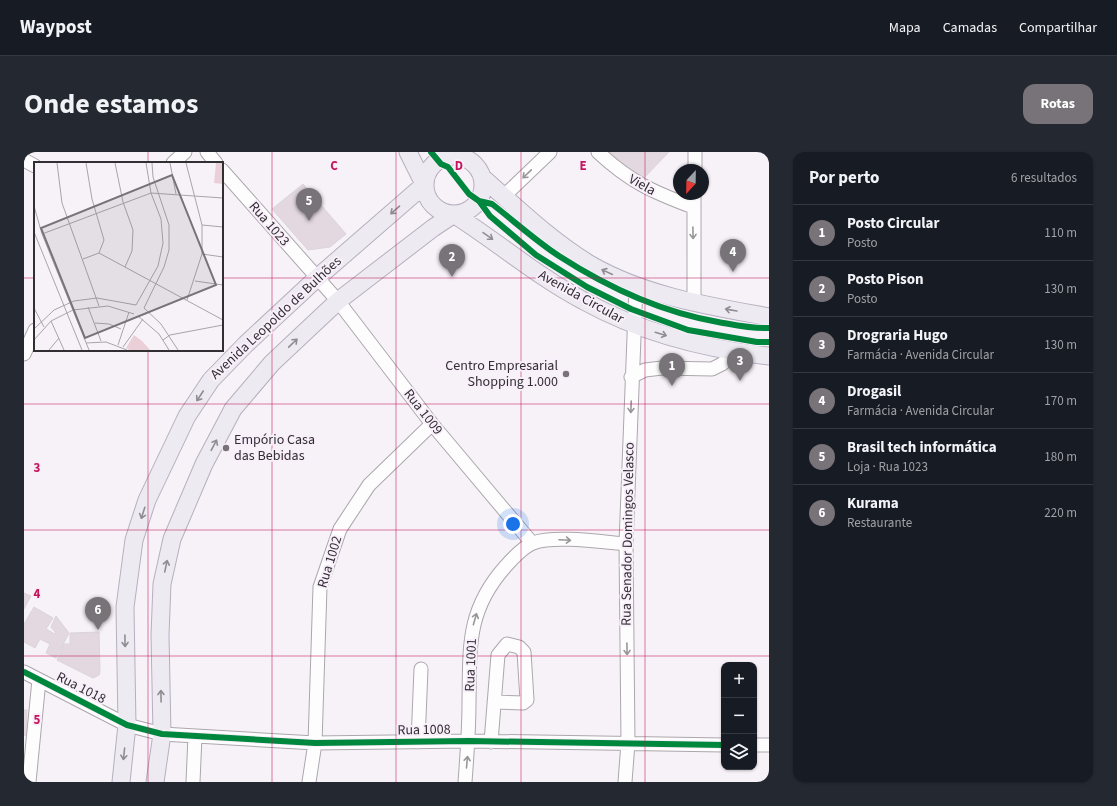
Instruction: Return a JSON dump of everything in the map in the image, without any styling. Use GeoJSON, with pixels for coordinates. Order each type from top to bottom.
{"type":"FeatureCollection","features":[{"type":"Feature","properties":{"kind":"main road"},"geometry":{"type":"LineString","coordinates":[[408,152],[424,184],[426,194],[430,202],[436,209],[445,213],[455,214],[469,210],[479,201],[483,185],[482,177],[478,169],[463,155],[448,156],[438,160],[428,170],[424,184]]}},
{"type":"Feature","properties":{"kind":"main road"},"geometry":{"type":"LineString","coordinates":[[482,177],[549,236],[592,265],[636,285],[694,303],[769,316]]}},
{"type":"Feature","properties":{"kind":"main road","name":"Avenida Leopoldo de Bulhões"},"geometry":{"type":"LineString","coordinates":[[121,782],[127,725],[125,607],[134,540],[147,500],[187,416],[210,380],[246,344],[317,278],[424,184]]}},
{"type":"Feature","properties":{"kind":"main road","name":"Avenida Leopoldo de Bulhões"},"geometry":{"type":"LineString","coordinates":[[155,782],[162,734],[160,635],[162,584],[172,539],[204,464],[233,410],[272,363],[338,300],[433,228],[455,214]]}},
{"type":"Feature","properties":{"kind":"main road","name":"Avenida Circular"},"geometry":{"type":"LineString","coordinates":[[455,214],[528,266],[583,301],[633,326],[696,345],[769,356]]}},
{"type":"Feature","properties":{"kind":"street"},"geometry":{"type":"LineString","coordinates":[[174,162],[185,152]]}},
{"type":"Feature","properties":{"kind":"street"},"geometry":{"type":"LineString","coordinates":[[207,152],[215,162]]}},
{"type":"Feature","properties":{"kind":"street"},"geometry":{"type":"LineString","coordinates":[[504,196],[550,152]]}},
{"type":"Feature","properties":{"kind":"street","name":"Viela"},"geometry":{"type":"LineString","coordinates":[[598,152],[626,177],[651,191],[693,207]]}},
{"type":"Feature","properties":{"kind":"street"},"geometry":{"type":"LineString","coordinates":[[694,164],[695,152]]}},
{"type":"Feature","properties":{"kind":"street"},"geometry":{"type":"LineString","coordinates":[[24,160],[34,165]]}},
{"type":"Feature","properties":{"kind":"street","name":"Rua 1023"},"geometry":{"type":"LineString","coordinates":[[223,171],[317,278]]}},
{"type":"Feature","properties":{"kind":"street"},"geometry":{"type":"LineString","coordinates":[[694,200],[694,303]]}},
{"type":"Feature","properties":{"kind":"street","name":"Rua 1009"},"geometry":{"type":"LineString","coordinates":[[317,278],[338,300],[432,424],[532,543]]}},
{"type":"Feature","properties":{"kind":"street","name":"Rua Senador Domingos Velasco"},"geometry":{"type":"LineString","coordinates":[[625,782],[628,743],[626,544],[633,326],[636,285]]}},
{"type":"Feature","properties":{"kind":"street"},"geometry":{"type":"LineString","coordinates":[[24,354],[30,331]]}},
{"type":"Feature","properties":{"kind":"street"},"geometry":{"type":"LineString","coordinates":[[632,377],[645,370],[662,368],[712,369],[722,364],[736,352]]}},
{"type":"Feature","properties":{"kind":"street","name":"Rua 1002"},"geometry":{"type":"LineString","coordinates":[[309,782],[314,743],[320,587],[340,529],[369,485],[432,424]]}},
{"type":"Feature","properties":{"kind":"street"},"geometry":{"type":"LineString","coordinates":[[532,543],[555,540],[626,544]]}},
{"type":"Feature","properties":{"kind":"street","name":"Rua 1001"},"geometry":{"type":"LineString","coordinates":[[465,782],[469,741],[470,638],[476,614],[495,579],[511,560],[532,543]]}},
{"type":"Feature","properties":{"kind":"street"},"geometry":{"type":"LineString","coordinates":[[418,742],[421,669]]}},
{"type":"Feature","properties":{"kind":"street","name":"Rua 1018"},"geometry":{"type":"LineString","coordinates":[[24,672],[127,725]]}},
{"type":"Feature","properties":{"kind":"street"},"geometry":{"type":"LineString","coordinates":[[29,782],[39,680]]}},
{"type":"Feature","properties":{"kind":"street"},"geometry":{"type":"LineString","coordinates":[[491,742],[494,702]]}},
{"type":"Feature","properties":{"kind":"street","name":"Rua 1008"},"geometry":{"type":"LineString","coordinates":[[127,725],[162,734],[314,743],[469,741],[721,745]]}},
{"type":"Feature","properties":{"kind":"street"},"geometry":{"type":"LineString","coordinates":[[193,782],[195,736]]}},
{"type":"Feature","properties":{"kind":"street"},"geometry":{"type":"LineString","coordinates":[[757,745],[769,746]]}},
{"type":"Feature","properties":{"kind":"building"},"geometry":{"type":"Polygon","coordinates":[[[609,152],[669,152],[640,182],[609,152]]]}},
{"type":"Feature","properties":{"kind":"building"},"geometry":{"type":"Polygon","coordinates":[[[303,184],[346,234],[330,247],[308,250],[272,209],[303,184]]]}},
{"type":"Feature","properties":{"kind":"building"},"geometry":{"type":"Polygon","coordinates":[[[24,593],[31,596],[24,609],[24,593]]]}},
{"type":"Feature","properties":{"kind":"building"},"geometry":{"type":"Polygon","coordinates":[[[34,607],[53,618],[46,629],[55,634],[56,633],[51,627],[56,616],[69,633],[56,658],[46,653],[50,644],[40,639],[35,648],[24,642],[24,624],[34,607]]]}},
{"type":"Feature","properties":{"kind":"building"},"geometry":{"type":"Polygon","coordinates":[[[99,632],[99,675],[93,678],[57,660],[64,644],[70,644],[70,633],[99,632]]]}},
{"type":"Feature","properties":{"kind":"building"},"geometry":{"type":"Polygon","coordinates":[[[24,710],[27,710],[26,736],[24,735],[24,710]]]}},
{"type":"Feature","properties":{"kind":"cycle path"},"geometry":{"type":"LineString","coordinates":[[431,152],[441,164],[448,167],[469,194],[479,201],[490,216],[536,255],[587,287],[631,309],[688,330],[757,342],[769,342]]}},
{"type":"Feature","properties":{"kind":"cycle path"},"geometry":{"type":"LineString","coordinates":[[479,201],[492,204],[559,256],[596,278],[635,297],[697,318],[756,328],[769,328]]}},
{"type":"Feature","properties":{"kind":"cycle path"},"geometry":{"type":"LineString","coordinates":[[24,672],[127,725],[162,734],[315,743],[469,741],[721,745]]}},
{"type":"Feature","properties":{"kind":"place","name":"Brasil tech informática"},"geometry":{"type":"Point","coordinates":[309,221]}},
{"type":"Feature","properties":{"kind":"place","name":"Drogasil"},"geometry":{"type":"Point","coordinates":[733,272]}},
{"type":"Feature","properties":{"kind":"place","name":"Posto Pison"},"geometry":{"type":"Point","coordinates":[452,277]}},
{"type":"Feature","properties":{"kind":"place","name":"Centro Empresarial Shopping 1.000"},"geometry":{"type":"Point","coordinates":[566,374]}},
{"type":"Feature","properties":{"kind":"place","name":"Drograria Hugo"},"geometry":{"type":"Point","coordinates":[740,381]}},
{"type":"Feature","properties":{"kind":"place","name":"Posto Circular"},"geometry":{"type":"Point","coordinates":[672,386]}},
{"type":"Feature","properties":{"kind":"place","name":"Empório Casa das Bebidas"},"geometry":{"type":"Point","coordinates":[226,448]}},
{"type":"Feature","properties":{"kind":"place","name":"Kurama"},"geometry":{"type":"Point","coordinates":[98,630]}}]}
